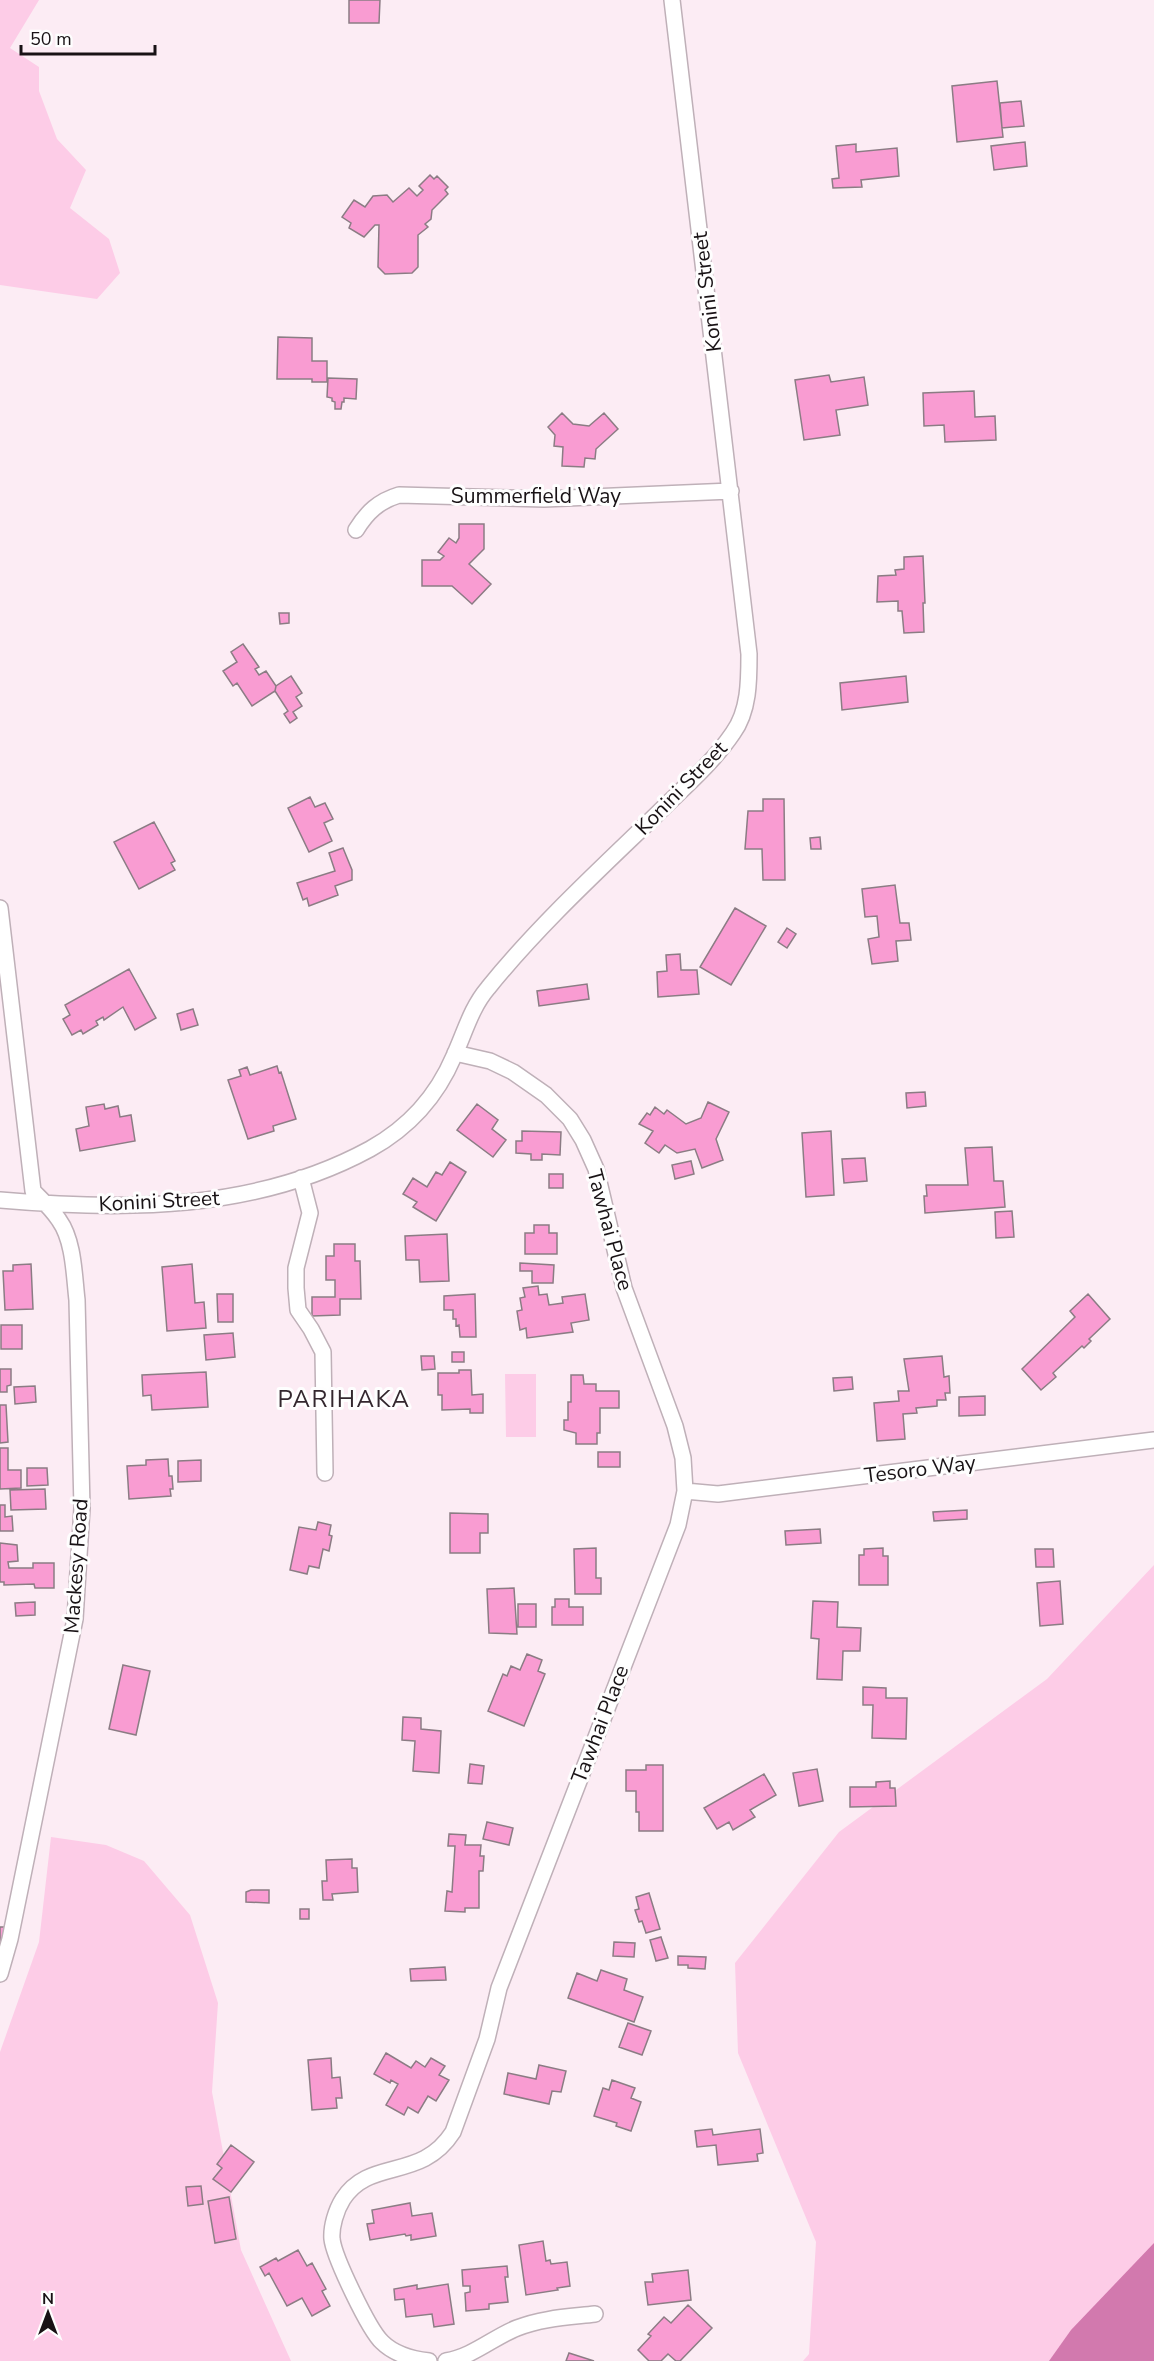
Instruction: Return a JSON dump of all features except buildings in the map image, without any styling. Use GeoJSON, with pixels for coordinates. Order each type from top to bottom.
{"type":"FeatureCollection","features":[{"type":"Feature","properties":{"kind":"street","name":"Konini Street"},"geometry":{"type":"LineString","coordinates":[[45,1204],[166,1205],[225,1198],[301,1178],[346,1160],[391,1135],[430,1100],[444,1079],[470,1015],[488,988],[566,903],[698,774],[734,732],[741,718],[747,692],[749,654],[672,0]]}},
{"type":"Feature","properties":{"kind":"street","name":"Summerfield Way"},"geometry":{"type":"LineString","coordinates":[[356,530],[363,519],[382,500],[399,495],[544,499],[731,491]]}},
{"type":"Feature","properties":{"kind":"street","name":"Mackesy Road"},"geometry":{"type":"LineString","coordinates":[[0,908],[33,1191],[61,1221],[74,1271],[77,1299],[82,1508],[75,1619],[10,1939],[0,1974]]}},
{"type":"Feature","properties":{"kind":"street","name":"Tawhai Place"},"geometry":{"type":"LineString","coordinates":[[429,2361],[406,2356],[393,2350],[382,2342],[373,2330],[336,2254],[332,2239],[336,2213],[342,2200],[363,2180],[379,2173],[421,2162],[445,2145],[453,2132],[487,2039],[499,1988],[678,1525],[686,1491],[683,1458],[675,1426],[624,1288],[596,1169],[583,1140],[570,1119],[546,1095],[513,1072],[490,1062],[456,1053]]}},
{"type":"Feature","properties":{"kind":"street"},"geometry":{"type":"LineString","coordinates":[[301,1178],[310,1213],[296,1268],[296,1288],[298,1310],[323,1353],[325,1473]]}},
{"type":"Feature","properties":{"kind":"street"},"geometry":{"type":"LineString","coordinates":[[0,1200],[45,1204]]}},
{"type":"Feature","properties":{"kind":"street","name":"Tesoro Way"},"geometry":{"type":"LineString","coordinates":[[686,1491],[717,1494],[1154,1440]]}},
{"type":"Feature","properties":{"kind":"street"},"geometry":{"type":"LineString","coordinates":[[446,2361],[467,2354],[520,2326],[556,2318],[595,2314]]}},
{"type":"Feature","properties":{"kind":"shaded area"},"geometry":{"type":"Polygon","coordinates":[[[0,0],[39,0],[10,48],[39,67],[39,91],[57,139],[86,170],[70,208],[109,239],[120,273],[97,299],[0,285],[0,0]]]}},
{"type":"Feature","properties":{"kind":"shaded area"},"geometry":{"type":"Polygon","coordinates":[[[505,1374],[536,1374],[536,1437],[506,1437],[505,1374]]]}},
{"type":"Feature","properties":{"kind":"shaded area"},"geometry":{"type":"Polygon","coordinates":[[[1154,1565],[1154,2361],[803,2361],[809,2354],[816,2242],[738,2053],[735,1963],[839,1832],[1047,1679],[1154,1565]]]}},
{"type":"Feature","properties":{"kind":"shaded area"},"geometry":{"type":"Polygon","coordinates":[[[51,1837],[106,1845],[144,1861],[190,1915],[218,2003],[212,2092],[241,2250],[291,2361],[0,2361],[0,2052],[39,1942],[51,1837]]]}},
{"type":"Feature","properties":{"kind":"shaded area"},"geometry":{"type":"Polygon","coordinates":[[[1154,2243],[1154,2361],[1049,2361],[1071,2330],[1154,2243]]]}},
{"type":"Feature","properties":{"kind":"district","name":"PARIHAKA"},"geometry":{"type":"Point","coordinates":[344,1399]}}]}
